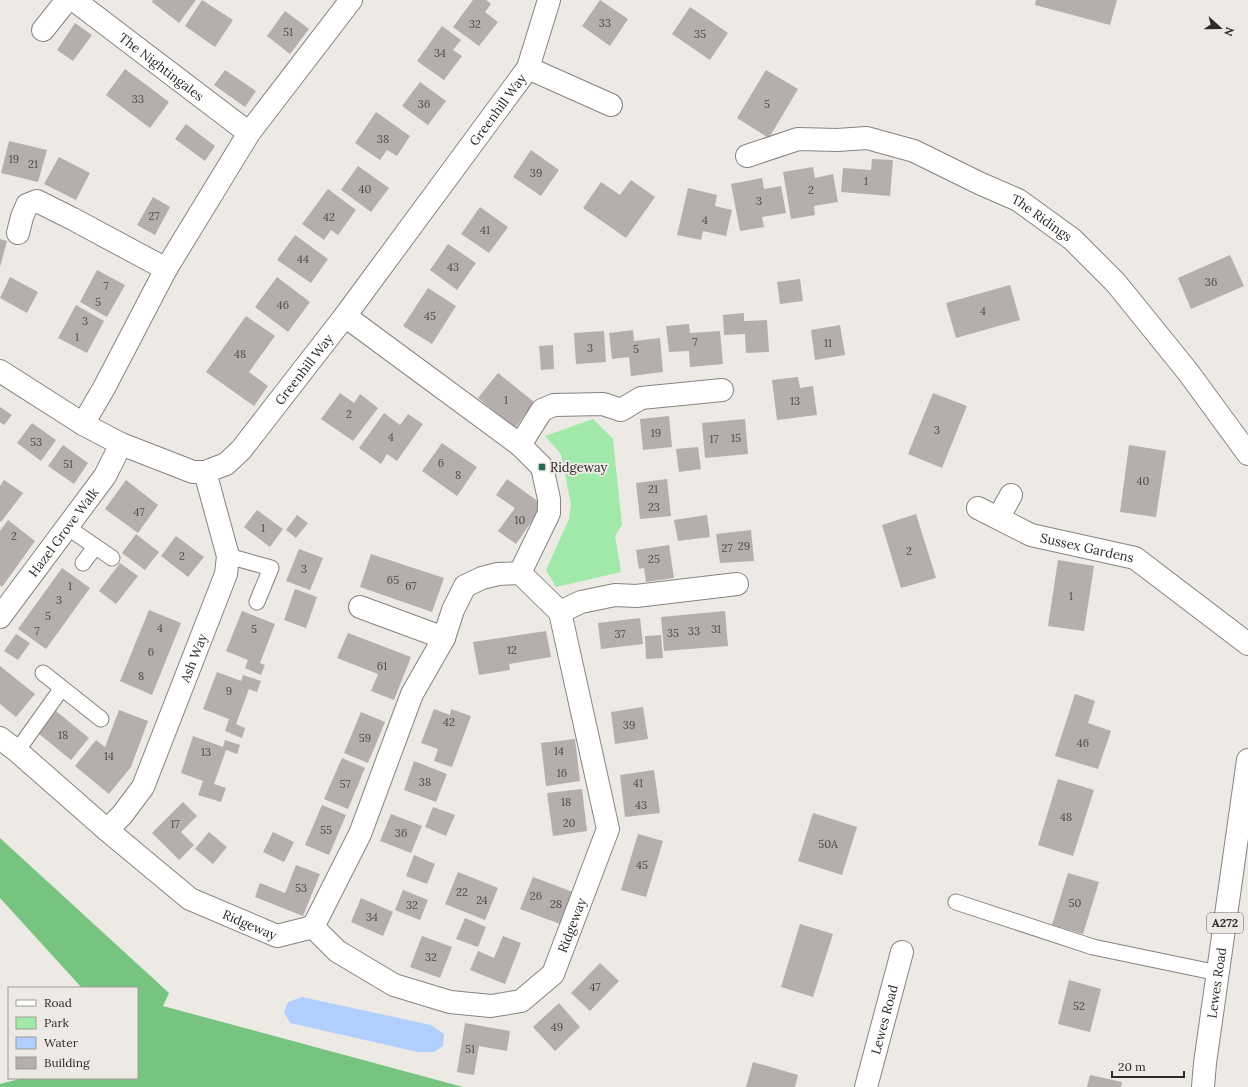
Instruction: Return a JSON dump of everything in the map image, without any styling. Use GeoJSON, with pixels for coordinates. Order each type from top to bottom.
{"type":"FeatureCollection","features":[{"type":"Feature","properties":{"kind":"main road"},"geometry":{"type":"LineString","coordinates":[[43,30],[67,0]]}},
{"type":"Feature","properties":{"kind":"main road","name":"The Nightingales"},"geometry":{"type":"LineString","coordinates":[[74,0],[249,133]]}},
{"type":"Feature","properties":{"kind":"main road"},"geometry":{"type":"LineString","coordinates":[[83,424],[104,388],[166,270],[249,133],[351,0]]}},
{"type":"Feature","properties":{"kind":"main road","name":"Greenhill Way"},"geometry":{"type":"LineString","coordinates":[[0,371],[83,424],[121,444],[193,472],[205,472],[226,464],[241,450],[345,316],[528,68],[549,0]]}},
{"type":"Feature","properties":{"kind":"main road","name":"Greenhill Way"},"geometry":{"type":"LineString","coordinates":[[528,68],[611,105]]}},
{"type":"Feature","properties":{"kind":"main road","name":"The Ridings"},"geometry":{"type":"LineString","coordinates":[[748,156],[798,139],[837,140],[867,138],[914,152],[1018,200],[1072,238],[1116,283],[1188,372],[1248,454]]}},
{"type":"Feature","properties":{"kind":"main road"},"geometry":{"type":"LineString","coordinates":[[18,234],[22,217],[27,205],[37,201],[166,270]]}},
{"type":"Feature","properties":{"kind":"main road"},"geometry":{"type":"LineString","coordinates":[[345,316],[520,445],[542,467],[549,499],[549,513],[520,573]]}},
{"type":"Feature","properties":{"kind":"main road"},"geometry":{"type":"LineString","coordinates":[[520,445],[542,410],[554,405],[603,404],[621,410],[641,398],[722,390]]}},
{"type":"Feature","properties":{"kind":"main road","name":"Hazel Grove Walk"},"geometry":{"type":"LineString","coordinates":[[0,617],[105,476],[121,444]]}},
{"type":"Feature","properties":{"kind":"main road","name":"Ash Way"},"geometry":{"type":"LineString","coordinates":[[107,830],[122,815],[143,788],[226,574],[228,556],[205,472]]}},
{"type":"Feature","properties":{"kind":"main road"},"geometry":{"type":"LineString","coordinates":[[999,517],[1011,495]]}},
{"type":"Feature","properties":{"kind":"main road","name":"Sussex Gardens"},"geometry":{"type":"LineString","coordinates":[[978,508],[999,517],[1031,535],[1135,558],[1248,644]]}},
{"type":"Feature","properties":{"kind":"main road"},"geometry":{"type":"LineString","coordinates":[[313,927],[360,834],[412,694],[444,638],[452,610],[465,586],[482,578],[498,574],[520,573],[560,612],[582,602],[614,596],[636,596],[737,584]]}},
{"type":"Feature","properties":{"kind":"main road"},"geometry":{"type":"LineString","coordinates":[[360,607],[444,638]]}},
{"type":"Feature","properties":{"kind":"main road","name":"Ridgeway"},"geometry":{"type":"LineString","coordinates":[[107,830],[190,898],[277,936],[313,927],[337,951],[394,985],[450,1002],[491,1006],[521,1000],[553,974],[608,830],[560,612]]}},
{"type":"Feature","properties":{"kind":"main road"},"geometry":{"type":"LineString","coordinates":[[0,738],[17,751],[107,830]]}},
{"type":"Feature","properties":{"kind":"main road","name":"Lewes Road"},"geometry":{"type":"LineString","coordinates":[[1203,1087],[1248,760]]}},
{"type":"Feature","properties":{"kind":"main road","name":"Lewes Road"},"geometry":{"type":"LineString","coordinates":[[866,1087],[902,952]]}},
{"type":"Feature","properties":{"kind":"lane"},"geometry":{"type":"LineString","coordinates":[[67,527],[112,558]]}},
{"type":"Feature","properties":{"kind":"lane"},"geometry":{"type":"LineString","coordinates":[[83,563],[95,547]]}},
{"type":"Feature","properties":{"kind":"lane"},"geometry":{"type":"LineString","coordinates":[[228,556],[271,568],[257,602]]}},
{"type":"Feature","properties":{"kind":"lane"},"geometry":{"type":"LineString","coordinates":[[43,673],[101,719]]}},
{"type":"Feature","properties":{"kind":"lane"},"geometry":{"type":"LineString","coordinates":[[17,751],[62,688]]}},
{"type":"Feature","properties":{"kind":"lane"},"geometry":{"type":"LineString","coordinates":[[956,902],[1093,947],[1218,973]]}},
{"type":"Feature","properties":{"kind":"green space"},"geometry":{"type":"Polygon","coordinates":[[[593,419],[613,439],[622,525],[615,536],[621,572],[556,587],[546,570],[569,519],[571,504],[561,454],[545,436],[593,419]]]}},
{"type":"Feature","properties":{"kind":"green space"},"geometry":{"type":"Polygon","coordinates":[[[0,838],[169,993],[163,1006],[463,1087],[0,1087],[0,1084],[19,1079],[138,1079],[138,987],[81,987],[0,898],[0,838]]]}},
{"type":"Feature","properties":{"kind":"water"},"geometry":{"type":"Polygon","coordinates":[[[302,997],[431,1025],[444,1034],[443,1046],[434,1052],[418,1052],[290,1023],[284,1012],[288,1002],[302,997]]]}},
{"type":"Feature","properties":{"kind":"building"},"geometry":{"type":"Polygon","coordinates":[[[153,0],[196,0],[179,23],[152,2],[153,0]]]}},
{"type":"Feature","properties":{"kind":"building"},"geometry":{"type":"Polygon","coordinates":[[[202,0],[233,20],[215,47],[185,26],[202,0]]]}},
{"type":"Feature","properties":{"kind":"building"},"geometry":{"type":"Polygon","coordinates":[[[473,0],[486,0],[491,4],[485,12],[498,22],[479,46],[453,27],[473,0]]]}},
{"type":"Feature","properties":{"kind":"building"},"geometry":{"type":"Polygon","coordinates":[[[600,0],[628,19],[610,46],[582,26],[600,0]]]}},
{"type":"Feature","properties":{"kind":"building"},"geometry":{"type":"Polygon","coordinates":[[[1036,0],[1117,0],[1110,25],[1035,5],[1036,0]]]}},
{"type":"Feature","properties":{"kind":"building"},"geometry":{"type":"Polygon","coordinates":[[[690,7],[728,33],[710,60],[672,34],[690,7]]]}},
{"type":"Feature","properties":{"kind":"building"},"geometry":{"type":"Polygon","coordinates":[[[285,11],[309,29],[290,54],[267,36],[285,11]]]}},
{"type":"Feature","properties":{"kind":"building"},"geometry":{"type":"Polygon","coordinates":[[[75,23],[92,35],[73,61],[57,50],[75,23]]]}},
{"type":"Feature","properties":{"kind":"building"},"geometry":{"type":"Polygon","coordinates":[[[442,26],[461,40],[453,50],[462,56],[444,80],[417,61],[442,26]]]}},
{"type":"Feature","properties":{"kind":"building"},"geometry":{"type":"Polygon","coordinates":[[[125,69],[169,102],[150,128],[106,95],[125,69]]]}},
{"type":"Feature","properties":{"kind":"building"},"geometry":{"type":"Polygon","coordinates":[[[225,70],[256,91],[245,107],[214,85],[225,70]]]}},
{"type":"Feature","properties":{"kind":"building"},"geometry":{"type":"Polygon","coordinates":[[[766,70],[798,89],[769,138],[737,118],[766,70]]]}},
{"type":"Feature","properties":{"kind":"building"},"geometry":{"type":"Polygon","coordinates":[[[420,82],[446,101],[428,125],[402,106],[420,82]]]}},
{"type":"Feature","properties":{"kind":"building"},"geometry":{"type":"Polygon","coordinates":[[[376,112],[410,136],[397,156],[387,150],[380,160],[355,143],[376,112]]]}},
{"type":"Feature","properties":{"kind":"building"},"geometry":{"type":"Polygon","coordinates":[[[186,124],[215,146],[205,161],[175,139],[186,124]]]}},
{"type":"Feature","properties":{"kind":"building"},"geometry":{"type":"Polygon","coordinates":[[[9,141],[47,150],[38,182],[1,173],[9,141]]]}},
{"type":"Feature","properties":{"kind":"building"},"geometry":{"type":"Polygon","coordinates":[[[531,150],[559,170],[541,196],[513,177],[531,150]]]}},
{"type":"Feature","properties":{"kind":"building"},"geometry":{"type":"Polygon","coordinates":[[[59,157],[90,173],[76,200],[44,184],[59,157]]]}},
{"type":"Feature","properties":{"kind":"building"},"geometry":{"type":"Polygon","coordinates":[[[872,159],[893,160],[890,196],[841,192],[843,168],[871,170],[872,159]]]}},
{"type":"Feature","properties":{"kind":"building"},"geometry":{"type":"Polygon","coordinates":[[[358,166],[389,188],[371,212],[341,190],[358,166]]]}},
{"type":"Feature","properties":{"kind":"building"},"geometry":{"type":"Polygon","coordinates":[[[813,167],[815,178],[833,174],[838,202],[814,206],[815,215],[791,219],[783,172],[813,167]]]}},
{"type":"Feature","properties":{"kind":"building"},"geometry":{"type":"Polygon","coordinates":[[[762,178],[764,189],[781,186],[786,213],[762,217],[764,227],[740,231],[731,184],[762,178]]]}},
{"type":"Feature","properties":{"kind":"building"},"geometry":{"type":"Polygon","coordinates":[[[631,180],[655,197],[626,238],[583,208],[601,182],[620,195],[631,180]]]}},
{"type":"Feature","properties":{"kind":"building"},"geometry":{"type":"Polygon","coordinates":[[[688,188],[717,195],[715,206],[732,210],[726,236],[703,231],[701,240],[677,235],[688,188]]]}},
{"type":"Feature","properties":{"kind":"building"},"geometry":{"type":"Polygon","coordinates":[[[328,189],[356,210],[338,235],[331,230],[324,240],[302,224],[328,189]]]}},
{"type":"Feature","properties":{"kind":"building"},"geometry":{"type":"Polygon","coordinates":[[[153,197],[170,207],[155,235],[137,225],[153,197]]]}},
{"type":"Feature","properties":{"kind":"building"},"geometry":{"type":"Polygon","coordinates":[[[480,207],[508,227],[489,253],[461,234],[480,207]]]}},
{"type":"Feature","properties":{"kind":"building"},"geometry":{"type":"Polygon","coordinates":[[[295,235],[328,259],[311,283],[277,260],[295,235]]]}},
{"type":"Feature","properties":{"kind":"building"},"geometry":{"type":"Polygon","coordinates":[[[0,239],[7,241],[0,267],[0,239]]]}},
{"type":"Feature","properties":{"kind":"building"},"geometry":{"type":"Polygon","coordinates":[[[448,244],[476,263],[457,290],[430,270],[448,244]]]}},
{"type":"Feature","properties":{"kind":"building"},"geometry":{"type":"Polygon","coordinates":[[[1230,255],[1244,286],[1191,309],[1178,278],[1230,255]]]}},
{"type":"Feature","properties":{"kind":"building"},"geometry":{"type":"Polygon","coordinates":[[[97,270],[125,285],[107,317],[80,302],[97,270]]]}},
{"type":"Feature","properties":{"kind":"building"},"geometry":{"type":"Polygon","coordinates":[[[10,277],[38,292],[27,313],[0,298],[10,277]]]}},
{"type":"Feature","properties":{"kind":"building"},"geometry":{"type":"Polygon","coordinates":[[[277,277],[310,302],[288,332],[255,307],[277,277]]]}},
{"type":"Feature","properties":{"kind":"building"},"geometry":{"type":"Polygon","coordinates":[[[800,279],[803,301],[780,304],[777,282],[800,279]]]}},
{"type":"Feature","properties":{"kind":"building"},"geometry":{"type":"Polygon","coordinates":[[[1010,285],[1020,320],[956,338],[946,303],[1010,285]]]}},
{"type":"Feature","properties":{"kind":"building"},"geometry":{"type":"Polygon","coordinates":[[[428,288],[456,306],[432,344],[403,326],[428,288]]]}},
{"type":"Feature","properties":{"kind":"building"},"geometry":{"type":"Polygon","coordinates":[[[76,305],[104,321],[87,353],[58,338],[76,305]]]}},
{"type":"Feature","properties":{"kind":"building"},"geometry":{"type":"Polygon","coordinates":[[[744,313],[744,321],[767,320],[769,352],[746,353],[745,334],[724,335],[723,315],[744,313]]]}},
{"type":"Feature","properties":{"kind":"building"},"geometry":{"type":"Polygon","coordinates":[[[246,316],[275,336],[249,372],[268,386],[254,406],[206,372],[246,316]]]}},
{"type":"Feature","properties":{"kind":"building"},"geometry":{"type":"Polygon","coordinates":[[[689,324],[690,333],[720,331],[723,364],[690,367],[689,351],[669,352],[666,326],[689,324]]]}},
{"type":"Feature","properties":{"kind":"building"},"geometry":{"type":"Polygon","coordinates":[[[840,325],[845,355],[815,360],[811,330],[840,325]]]}},
{"type":"Feature","properties":{"kind":"building"},"geometry":{"type":"Polygon","coordinates":[[[633,330],[634,341],[660,338],[663,372],[631,376],[629,357],[612,359],[609,333],[633,330]]]}},
{"type":"Feature","properties":{"kind":"building"},"geometry":{"type":"Polygon","coordinates":[[[604,331],[606,362],[576,364],[574,333],[604,331]]]}},
{"type":"Feature","properties":{"kind":"building"},"geometry":{"type":"Polygon","coordinates":[[[553,345],[554,369],[541,370],[539,346],[553,345]]]}},
{"type":"Feature","properties":{"kind":"building"},"geometry":{"type":"Polygon","coordinates":[[[498,373],[534,402],[515,428],[478,398],[498,373]]]}},
{"type":"Feature","properties":{"kind":"building"},"geometry":{"type":"Polygon","coordinates":[[[798,377],[800,388],[813,386],[817,415],[777,420],[772,380],[798,377]]]}},
{"type":"Feature","properties":{"kind":"building"},"geometry":{"type":"Polygon","coordinates":[[[340,393],[354,403],[360,394],[378,408],[353,441],[321,419],[340,393]]]}},
{"type":"Feature","properties":{"kind":"building"},"geometry":{"type":"Polygon","coordinates":[[[933,393],[967,406],[942,468],[908,454],[933,393]]]}},
{"type":"Feature","properties":{"kind":"building"},"geometry":{"type":"Polygon","coordinates":[[[0,407],[12,415],[4,425],[0,422],[0,407]]]}},
{"type":"Feature","properties":{"kind":"building"},"geometry":{"type":"Polygon","coordinates":[[[384,413],[400,425],[408,414],[423,424],[397,461],[387,454],[381,464],[359,448],[384,413]]]}},
{"type":"Feature","properties":{"kind":"building"},"geometry":{"type":"Polygon","coordinates":[[[669,416],[672,447],[643,450],[640,419],[669,416]]]}},
{"type":"Feature","properties":{"kind":"building"},"geometry":{"type":"Polygon","coordinates":[[[745,419],[748,454],[705,458],[702,423],[745,419]]]}},
{"type":"Feature","properties":{"kind":"building"},"geometry":{"type":"Polygon","coordinates":[[[32,423],[56,440],[41,461],[17,443],[32,423]]]}},
{"type":"Feature","properties":{"kind":"building"},"geometry":{"type":"Polygon","coordinates":[[[442,443],[477,467],[457,496],[422,471],[442,443]]]}},
{"type":"Feature","properties":{"kind":"building"},"geometry":{"type":"Polygon","coordinates":[[[63,445],[88,463],[74,484],[48,466],[63,445]]]}},
{"type":"Feature","properties":{"kind":"building"},"geometry":{"type":"Polygon","coordinates":[[[1129,445],[1166,451],[1156,517],[1120,512],[1129,445]]]}},
{"type":"Feature","properties":{"kind":"building"},"geometry":{"type":"Polygon","coordinates":[[[698,447],[701,469],[679,472],[676,449],[698,447]]]}},
{"type":"Feature","properties":{"kind":"building"},"geometry":{"type":"Polygon","coordinates":[[[507,479],[543,505],[516,544],[498,531],[515,508],[496,495],[507,479]]]}},
{"type":"Feature","properties":{"kind":"building"},"geometry":{"type":"Polygon","coordinates":[[[667,479],[671,516],[640,519],[636,483],[667,479]]]}},
{"type":"Feature","properties":{"kind":"building"},"geometry":{"type":"Polygon","coordinates":[[[4,480],[23,493],[1,522],[0,486],[4,480]]]}},
{"type":"Feature","properties":{"kind":"building"},"geometry":{"type":"Polygon","coordinates":[[[126,480],[158,505],[138,533],[105,509],[126,480]]]}},
{"type":"Feature","properties":{"kind":"building"},"geometry":{"type":"Polygon","coordinates":[[[257,510],[283,529],[270,547],[244,527],[257,510]]]}},
{"type":"Feature","properties":{"kind":"building"},"geometry":{"type":"Polygon","coordinates":[[[916,514],[936,578],[901,588],[882,525],[916,514]]]}},
{"type":"Feature","properties":{"kind":"building"},"geometry":{"type":"Polygon","coordinates":[[[297,515],[308,523],[296,538],[286,530],[297,515]]]}},
{"type":"Feature","properties":{"kind":"building"},"geometry":{"type":"Polygon","coordinates":[[[707,515],[710,537],[678,541],[674,520],[707,515]]]}},
{"type":"Feature","properties":{"kind":"building"},"geometry":{"type":"Polygon","coordinates":[[[8,520],[35,541],[2,587],[0,585],[0,531],[8,520]]]}},
{"type":"Feature","properties":{"kind":"building"},"geometry":{"type":"Polygon","coordinates":[[[751,530],[754,561],[720,563],[716,534],[751,530]]]}},
{"type":"Feature","properties":{"kind":"building"},"geometry":{"type":"Polygon","coordinates":[[[136,534],[159,552],[145,570],[122,553],[136,534]]]}},
{"type":"Feature","properties":{"kind":"building"},"geometry":{"type":"Polygon","coordinates":[[[176,536],[204,557],[188,577],[161,556],[176,536]]]}},
{"type":"Feature","properties":{"kind":"building"},"geometry":{"type":"Polygon","coordinates":[[[669,545],[674,578],[646,582],[644,568],[639,569],[636,550],[669,545]]]}},
{"type":"Feature","properties":{"kind":"building"},"geometry":{"type":"Polygon","coordinates":[[[299,549],[323,558],[310,590],[286,581],[299,549]]]}},
{"type":"Feature","properties":{"kind":"building"},"geometry":{"type":"Polygon","coordinates":[[[371,554],[444,578],[432,612],[360,587],[371,554]]]}},
{"type":"Feature","properties":{"kind":"building"},"geometry":{"type":"Polygon","coordinates":[[[1058,560],[1094,566],[1084,631],[1048,626],[1058,560]]]}},
{"type":"Feature","properties":{"kind":"building"},"geometry":{"type":"Polygon","coordinates":[[[120,563],[138,576],[116,604],[99,591],[120,563]]]}},
{"type":"Feature","properties":{"kind":"building"},"geometry":{"type":"Polygon","coordinates":[[[62,568],[90,588],[46,649],[18,629],[62,568]]]}},
{"type":"Feature","properties":{"kind":"building"},"geometry":{"type":"Polygon","coordinates":[[[295,589],[317,597],[306,628],[284,620],[295,589]]]}},
{"type":"Feature","properties":{"kind":"building"},"geometry":{"type":"Polygon","coordinates":[[[149,610],[181,623],[152,695],[120,681],[149,610]]]}},
{"type":"Feature","properties":{"kind":"building"},"geometry":{"type":"Polygon","coordinates":[[[242,611],[275,624],[260,663],[265,665],[261,675],[245,668],[248,660],[226,651],[242,611]]]}},
{"type":"Feature","properties":{"kind":"building"},"geometry":{"type":"Polygon","coordinates":[[[725,611],[728,646],[664,651],[661,617],[725,611]]]}},
{"type":"Feature","properties":{"kind":"building"},"geometry":{"type":"Polygon","coordinates":[[[640,618],[643,644],[601,649],[598,623],[640,618]]]}},
{"type":"Feature","properties":{"kind":"building"},"geometry":{"type":"Polygon","coordinates":[[[546,631],[551,657],[509,664],[510,670],[479,675],[473,642],[546,631]]]}},
{"type":"Feature","properties":{"kind":"building"},"geometry":{"type":"Polygon","coordinates":[[[348,633],[411,657],[394,700],[371,691],[378,674],[337,658],[348,633]]]}},
{"type":"Feature","properties":{"kind":"building"},"geometry":{"type":"Polygon","coordinates":[[[16,634],[30,643],[18,660],[4,651],[16,634]]]}},
{"type":"Feature","properties":{"kind":"building"},"geometry":{"type":"Polygon","coordinates":[[[661,635],[663,658],[646,659],[645,636],[661,635]]]}},
{"type":"Feature","properties":{"kind":"building"},"geometry":{"type":"Polygon","coordinates":[[[0,666],[35,694],[16,717],[0,704],[0,666]]]}},
{"type":"Feature","properties":{"kind":"building"},"geometry":{"type":"Polygon","coordinates":[[[217,672],[241,681],[243,675],[261,681],[257,692],[249,689],[236,724],[245,728],[242,738],[225,731],[229,719],[203,709],[217,672]]]}},
{"type":"Feature","properties":{"kind":"building"},"geometry":{"type":"Polygon","coordinates":[[[1075,694],[1095,701],[1088,723],[1111,731],[1098,769],[1055,756],[1075,694]]]}},
{"type":"Feature","properties":{"kind":"building"},"geometry":{"type":"Polygon","coordinates":[[[643,707],[648,739],[615,744],[611,712],[643,707]]]}},
{"type":"Feature","properties":{"kind":"building"},"geometry":{"type":"Polygon","coordinates":[[[434,709],[450,715],[451,709],[471,716],[452,767],[434,761],[438,749],[421,743],[434,709]]]}},
{"type":"Feature","properties":{"kind":"building"},"geometry":{"type":"Polygon","coordinates":[[[119,710],[148,721],[131,767],[109,794],[75,766],[96,740],[105,747],[119,710]]]}},
{"type":"Feature","properties":{"kind":"building"},"geometry":{"type":"Polygon","coordinates":[[[56,711],[89,738],[71,760],[38,733],[56,711]]]}},
{"type":"Feature","properties":{"kind":"building"},"geometry":{"type":"Polygon","coordinates":[[[361,712],[385,722],[368,763],[344,753],[361,712]]]}},
{"type":"Feature","properties":{"kind":"building"},"geometry":{"type":"Polygon","coordinates":[[[193,736],[223,747],[225,740],[240,745],[237,754],[226,750],[214,784],[226,788],[221,802],[198,795],[203,781],[181,773],[193,736]]]}},
{"type":"Feature","properties":{"kind":"building"},"geometry":{"type":"Polygon","coordinates":[[[575,739],[580,781],[546,786],[541,743],[575,739]]]}},
{"type":"Feature","properties":{"kind":"building"},"geometry":{"type":"Polygon","coordinates":[[[342,758],[365,768],[348,809],[324,799],[342,758]]]}},
{"type":"Feature","properties":{"kind":"building"},"geometry":{"type":"Polygon","coordinates":[[[414,761],[447,774],[436,802],[404,790],[414,761]]]}},
{"type":"Feature","properties":{"kind":"building"},"geometry":{"type":"Polygon","coordinates":[[[654,770],[660,813],[625,817],[620,775],[654,770]]]}},
{"type":"Feature","properties":{"kind":"building"},"geometry":{"type":"Polygon","coordinates":[[[1058,779],[1094,790],[1073,856],[1038,845],[1058,779]]]}},
{"type":"Feature","properties":{"kind":"building"},"geometry":{"type":"Polygon","coordinates":[[[582,789],[587,831],[553,836],[547,793],[582,789]]]}},
{"type":"Feature","properties":{"kind":"building"},"geometry":{"type":"Polygon","coordinates":[[[183,802],[197,816],[181,832],[194,845],[179,860],[152,833],[183,802]]]}},
{"type":"Feature","properties":{"kind":"building"},"geometry":{"type":"Polygon","coordinates":[[[322,805],[346,815],[329,855],[305,845],[322,805]]]}},
{"type":"Feature","properties":{"kind":"building"},"geometry":{"type":"Polygon","coordinates":[[[433,807],[455,815],[446,836],[425,827],[433,807]]]}},
{"type":"Feature","properties":{"kind":"building"},"geometry":{"type":"Polygon","coordinates":[[[813,813],[857,827],[842,875],[798,861],[813,813]]]}},
{"type":"Feature","properties":{"kind":"building"},"geometry":{"type":"Polygon","coordinates":[[[391,814],[422,826],[411,853],[380,841],[391,814]]]}},
{"type":"Feature","properties":{"kind":"building"},"geometry":{"type":"Polygon","coordinates":[[[209,832],[227,847],[213,864],[195,849],[209,832]]]}},
{"type":"Feature","properties":{"kind":"building"},"geometry":{"type":"Polygon","coordinates":[[[273,832],[294,842],[284,862],[263,852],[273,832]]]}},
{"type":"Feature","properties":{"kind":"building"},"geometry":{"type":"Polygon","coordinates":[[[638,834],[663,841],[646,897],[621,890],[638,834]]]}},
{"type":"Feature","properties":{"kind":"building"},"geometry":{"type":"Polygon","coordinates":[[[414,855],[435,864],[427,884],[406,876],[414,855]]]}},
{"type":"Feature","properties":{"kind":"building"},"geometry":{"type":"Polygon","coordinates":[[[296,865],[320,874],[303,916],[255,897],[260,883],[285,893],[296,865]]]}},
{"type":"Feature","properties":{"kind":"building"},"geometry":{"type":"Polygon","coordinates":[[[458,872],[498,888],[485,920],[445,904],[458,872]]]}},
{"type":"Feature","properties":{"kind":"building"},"geometry":{"type":"Polygon","coordinates":[[[1068,873],[1099,882],[1083,934],[1052,925],[1068,873]]]}},
{"type":"Feature","properties":{"kind":"building"},"geometry":{"type":"Polygon","coordinates":[[[533,877],[573,892],[560,924],[520,909],[533,877]]]}},
{"type":"Feature","properties":{"kind":"building"},"geometry":{"type":"Polygon","coordinates":[[[403,890],[428,900],[420,920],[395,910],[403,890]]]}},
{"type":"Feature","properties":{"kind":"building"},"geometry":{"type":"Polygon","coordinates":[[[361,898],[393,912],[383,936],[351,922],[361,898]]]}},
{"type":"Feature","properties":{"kind":"building"},"geometry":{"type":"Polygon","coordinates":[[[465,918],[486,927],[478,947],[456,939],[465,918]]]}},
{"type":"Feature","properties":{"kind":"building"},"geometry":{"type":"Polygon","coordinates":[[[800,924],[833,934],[813,997],[781,987],[800,924]]]}},
{"type":"Feature","properties":{"kind":"building"},"geometry":{"type":"Polygon","coordinates":[[[422,936],[452,947],[440,978],[410,967],[422,936]]]}},
{"type":"Feature","properties":{"kind":"building"},"geometry":{"type":"Polygon","coordinates":[[[503,936],[521,943],[505,984],[470,970],[478,951],[494,958],[503,936]]]}},
{"type":"Feature","properties":{"kind":"building"},"geometry":{"type":"Polygon","coordinates":[[[600,963],[619,981],[590,1011],[571,993],[600,963]]]}},
{"type":"Feature","properties":{"kind":"building"},"geometry":{"type":"Polygon","coordinates":[[[1069,980],[1101,989],[1090,1032],[1058,1024],[1069,980]]]}},
{"type":"Feature","properties":{"kind":"building"},"geometry":{"type":"Polygon","coordinates":[[[559,1003],[580,1027],[555,1051],[533,1027],[559,1003]]]}},
{"type":"Feature","properties":{"kind":"building"},"geometry":{"type":"Polygon","coordinates":[[[465,1023],[510,1031],[507,1051],[479,1046],[474,1075],[457,1072],[465,1023]]]}},
{"type":"Feature","properties":{"kind":"building"},"geometry":{"type":"Polygon","coordinates":[[[753,1062],[798,1075],[795,1087],[746,1087],[753,1062]]]}},
{"type":"Feature","properties":{"kind":"building"},"geometry":{"type":"Polygon","coordinates":[[[1090,1075],[1122,1082],[1121,1087],[1087,1087],[1090,1075]]]}},
{"type":"Feature","properties":{"kind":"place","name":"Ridgeway"},"geometry":{"type":"Point","coordinates":[542,467]}}]}
